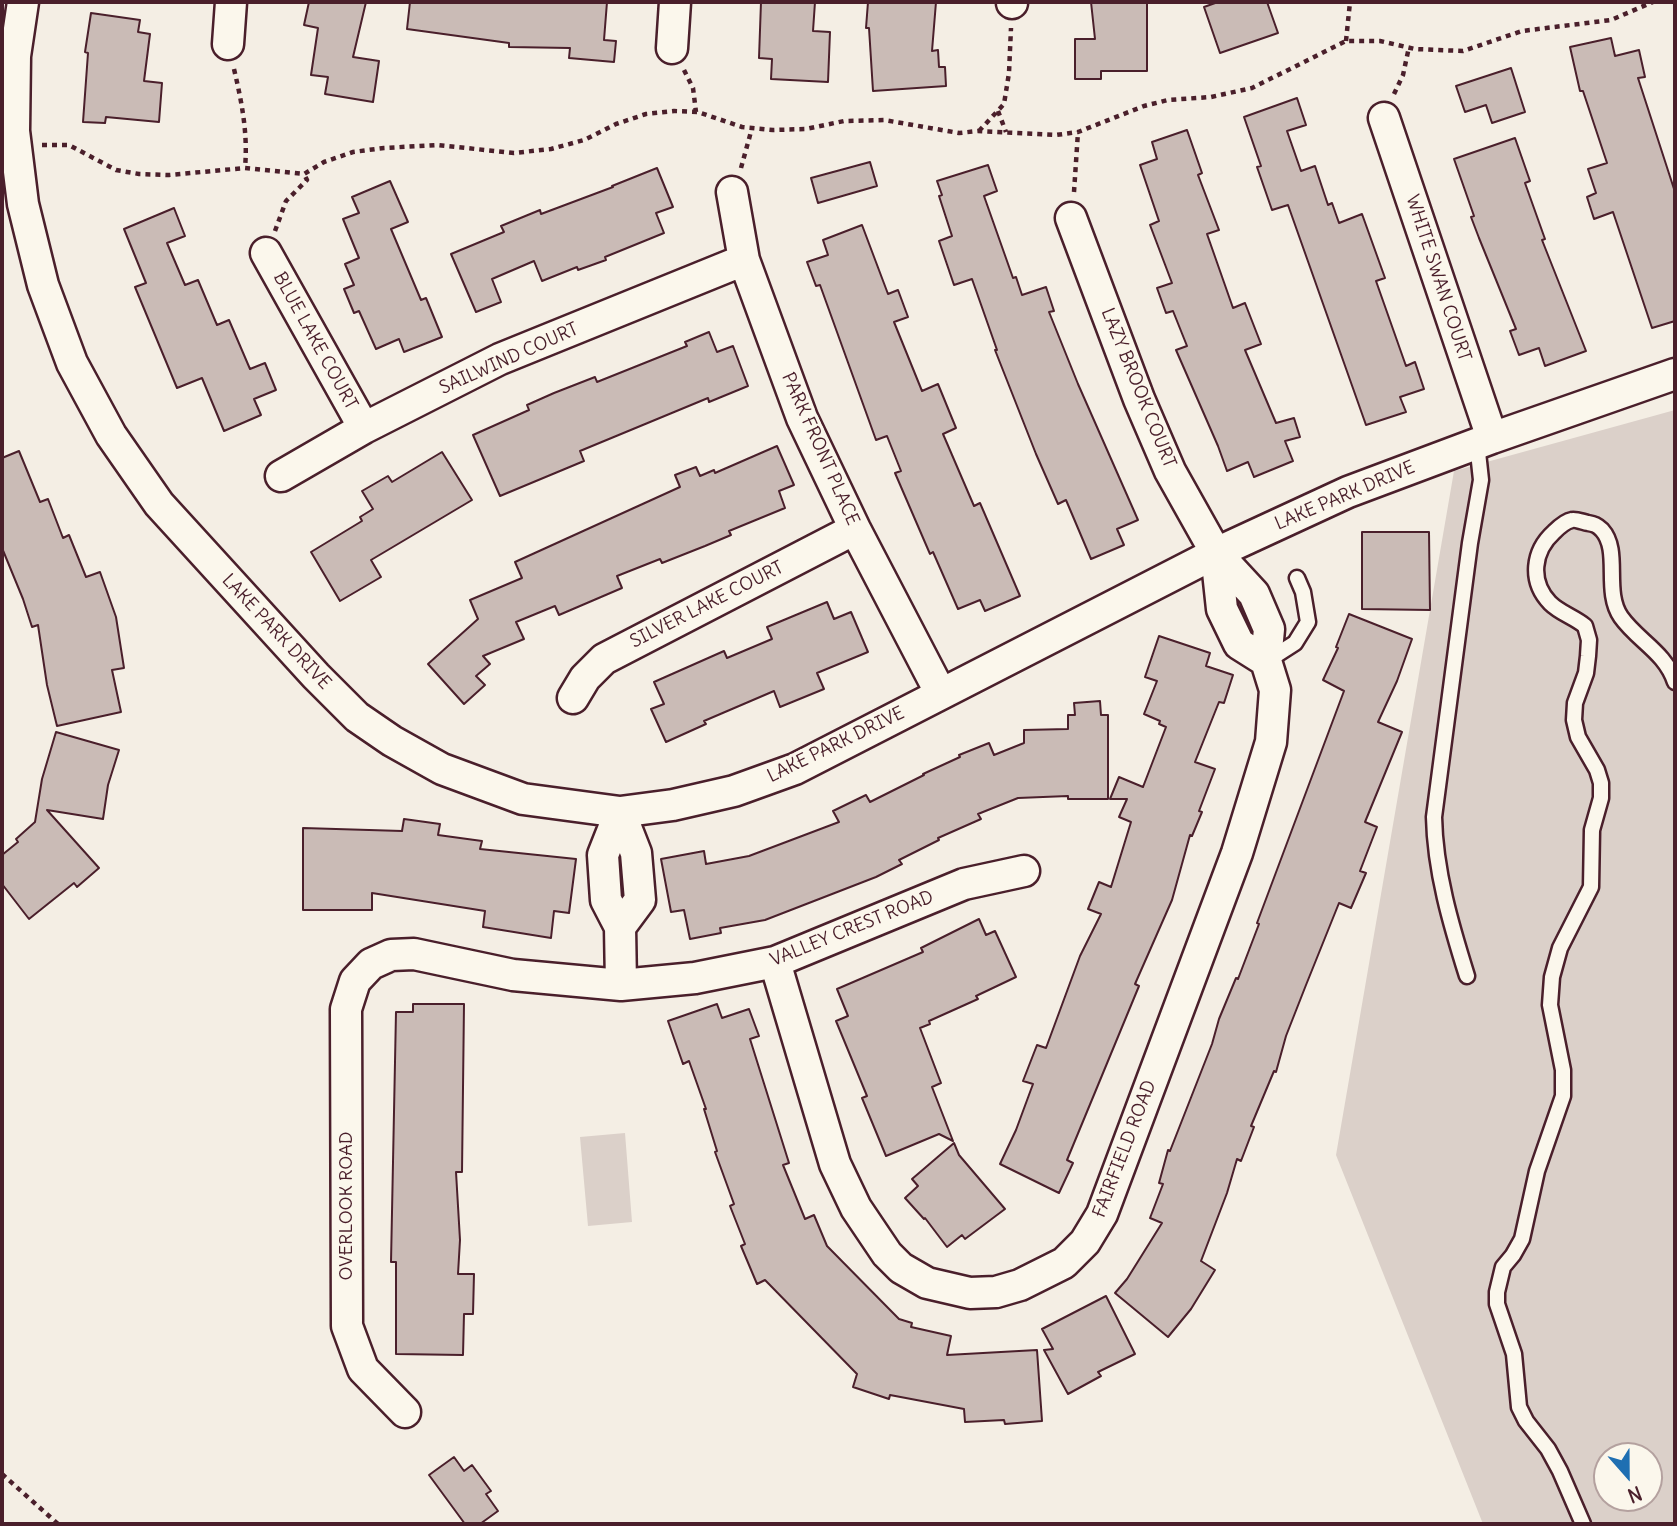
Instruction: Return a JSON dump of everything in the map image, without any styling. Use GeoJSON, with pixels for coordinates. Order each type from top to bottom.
{"type":"FeatureCollection","features":[{"type":"Feature","properties":{"kind":"street","name":"LAKE PARK DRIVE"},"geometry":{"type":"LineString","coordinates":[[23,2],[15,57],[16,149],[13,206],[72,363],[111,435],[159,504],[357,717],[392,741],[442,769],[523,799],[620,812],[673,805],[734,792],[795,769],[1216,553],[1348,492],[1485,440],[1675,374]]}},
{"type":"Feature","properties":{"kind":"street"},"geometry":{"type":"LineString","coordinates":[[228,44],[231,2]]}},
{"type":"Feature","properties":{"kind":"street"},"geometry":{"type":"LineString","coordinates":[[673,48],[675,2]]}},
{"type":"Feature","properties":{"kind":"street","name":"WHITE SWAN COURT"},"geometry":{"type":"LineString","coordinates":[[1384,118],[1485,440]]}},
{"type":"Feature","properties":{"kind":"street","name":"PARK FRONT PLACE"},"geometry":{"type":"LineString","coordinates":[[732,192],[744,260],[802,418],[855,528],[941,694]]}},
{"type":"Feature","properties":{"kind":"street","name":"LAZY BROOK COURT"},"geometry":{"type":"LineString","coordinates":[[1072,218],[1139,398],[1170,471],[1216,553]]}},
{"type":"Feature","properties":{"kind":"street","name":"BLUE LAKE COURT"},"geometry":{"type":"LineString","coordinates":[[266,253],[364,428]]}},
{"type":"Feature","properties":{"kind":"street","name":"SAILWIND COURT"},"geometry":{"type":"LineString","coordinates":[[281,476],[364,428],[500,359],[744,260]]}},
{"type":"Feature","properties":{"kind":"street","name":"SILVER LAKE COURT"},"geometry":{"type":"LineString","coordinates":[[573,698],[585,678],[604,659],[855,528]]}},
{"type":"Feature","properties":{"kind":"street"},"geometry":{"type":"LineString","coordinates":[[1216,553],[1222,609],[1247,622],[1240,644],[1266,662]]}},
{"type":"Feature","properties":{"kind":"street","name":"FAIRFIELD ROAD"},"geometry":{"type":"LineString","coordinates":[[775,962],[835,1164],[856,1208],[887,1254],[901,1268],[927,1283],[970,1293],[996,1292],[1020,1286],[1064,1263],[1085,1242],[1102,1214],[1237,853],[1271,742],[1275,690],[1266,662]]}},
{"type":"Feature","properties":{"kind":"street"},"geometry":{"type":"LineString","coordinates":[[620,812],[636,853],[621,880],[639,900],[620,927],[621,985]]}},
{"type":"Feature","properties":{"kind":"street","name":"VALLEY CREST ROAD"},"geometry":{"type":"LineString","coordinates":[[355,981],[370,964],[391,955],[414,954],[513,975],[621,985],[695,978],[775,962],[964,884],[1024,871]]}},
{"type":"Feature","properties":{"kind":"street","name":"OVERLOOK ROAD"},"geometry":{"type":"LineString","coordinates":[[355,981],[346,1009],[348,1326],[363,1369],[405,1412]]}},
{"type":"Feature","properties":{"kind":"lane"},"geometry":{"type":"LineString","coordinates":[[1467,976],[1436,855],[1434,817],[1485,440]]}},
{"type":"Feature","properties":{"kind":"lane"},"geometry":{"type":"LineString","coordinates":[[1583,1524],[1554,1460],[1519,1408],[1514,1354],[1497,1304],[1503,1267],[1522,1239],[1537,1171],[1563,1096],[1563,1070],[1550,1005],[1552,977],[1560,948],[1591,887],[1592,830],[1601,798],[1601,783],[1597,770],[1578,737],[1574,720],[1575,703],[1586,673],[1588,656],[1589,640],[1585,626],[1550,603],[1536,577],[1535,563],[1539,549],[1560,527],[1572,520],[1597,525],[1604,532],[1611,558],[1610,583],[1621,617],[1669,666],[1675,682]]}},
{"type":"Feature","properties":{"kind":"lane"},"geometry":{"type":"LineString","coordinates":[[1266,662],[1295,643],[1308,622],[1303,592],[1297,578]]}},
{"type":"Feature","properties":{"kind":"path"},"geometry":{"type":"LineString","coordinates":[[1346,41],[1350,2]]}},
{"type":"Feature","properties":{"kind":"path"},"geometry":{"type":"LineString","coordinates":[[16,149],[69,145],[116,170],[139,174],[169,175],[245,169],[304,174],[324,162],[353,152],[384,148],[437,145],[514,153],[551,149],[584,140],[646,114],[674,111],[696,112],[752,128],[806,129],[844,121],[884,120],[959,133],[978,131],[1056,135],[1078,132],[1144,106],[1168,100],[1211,97],[1252,88],[1346,41],[1380,41],[1409,47],[1463,51],[1522,31],[1611,20],[1653,2]]}},
{"type":"Feature","properties":{"kind":"path"},"geometry":{"type":"LineString","coordinates":[[978,131],[1004,104],[1009,73],[1012,3]]}},
{"type":"Feature","properties":{"kind":"path"},"geometry":{"type":"LineString","coordinates":[[228,44],[245,119],[245,169]]}},
{"type":"Feature","properties":{"kind":"path"},"geometry":{"type":"LineString","coordinates":[[1384,118],[1403,75],[1409,47]]}},
{"type":"Feature","properties":{"kind":"path"},"geometry":{"type":"LineString","coordinates":[[673,48],[693,88],[696,112]]}},
{"type":"Feature","properties":{"kind":"path"},"geometry":{"type":"LineString","coordinates":[[998,111],[1006,132]]}},
{"type":"Feature","properties":{"kind":"path"},"geometry":{"type":"LineString","coordinates":[[732,192],[748,148],[752,128]]}},
{"type":"Feature","properties":{"kind":"path"},"geometry":{"type":"LineString","coordinates":[[1072,218],[1078,132]]}},
{"type":"Feature","properties":{"kind":"path"},"geometry":{"type":"LineString","coordinates":[[266,253],[286,201],[307,180],[304,174]]}},
{"type":"Feature","properties":{"kind":"path"},"geometry":{"type":"LineString","coordinates":[[2,1474],[58,1524]]}},
{"type":"Feature","properties":{"kind":"shaded area"},"geometry":{"type":"Polygon","coordinates":[[[1675,410],[1675,1524],[1483,1524],[1336,1155],[1454,471],[1675,410]]]}},
{"type":"Feature","properties":{"kind":"shaded area"},"geometry":{"type":"Polygon","coordinates":[[[625,1133],[632,1222],[588,1226],[580,1137],[625,1133]]]}},
{"type":"Feature","properties":{"kind":"building"},"geometry":{"type":"Polygon","coordinates":[[[309,2],[366,2],[353,57],[379,61],[373,102],[325,94],[328,77],[311,75],[318,28],[304,25],[309,2]]]}},
{"type":"Feature","properties":{"kind":"building"},"geometry":{"type":"Polygon","coordinates":[[[410,2],[607,2],[604,40],[616,41],[614,62],[569,58],[570,48],[509,47],[509,43],[407,29],[410,2]]]}},
{"type":"Feature","properties":{"kind":"building"},"geometry":{"type":"Polygon","coordinates":[[[761,2],[815,2],[813,31],[830,32],[828,82],[771,79],[772,59],[759,58],[761,2]]]}},
{"type":"Feature","properties":{"kind":"building"},"geometry":{"type":"Polygon","coordinates":[[[868,2],[936,2],[932,51],[938,50],[939,67],[945,67],[946,86],[873,91],[869,28],[866,28],[868,2]]]}},
{"type":"Feature","properties":{"kind":"building"},"geometry":{"type":"Polygon","coordinates":[[[1091,2],[1147,2],[1147,71],[1101,71],[1101,79],[1075,79],[1075,39],[1095,39],[1091,2]]]}},
{"type":"Feature","properties":{"kind":"building"},"geometry":{"type":"Polygon","coordinates":[[[1218,2],[1267,2],[1278,33],[1220,53],[1204,7],[1218,2]]]}},
{"type":"Feature","properties":{"kind":"building"},"geometry":{"type":"Polygon","coordinates":[[[91,13],[140,20],[138,32],[150,34],[144,81],[162,83],[159,122],[106,117],[105,123],[83,122],[88,53],[85,52],[91,13]]]}},
{"type":"Feature","properties":{"kind":"building"},"geometry":{"type":"Polygon","coordinates":[[[1611,38],[1615,56],[1639,50],[1645,77],[1638,78],[1675,192],[1675,321],[1652,328],[1613,212],[1594,219],[1587,197],[1596,193],[1588,169],[1607,163],[1583,91],[1580,91],[1570,47],[1611,38]]]}},
{"type":"Feature","properties":{"kind":"building"},"geometry":{"type":"Polygon","coordinates":[[[1511,68],[1525,112],[1492,123],[1486,105],[1465,112],[1456,86],[1511,68]]]}},
{"type":"Feature","properties":{"kind":"building"},"geometry":{"type":"Polygon","coordinates":[[[1297,98],[1306,125],[1287,131],[1301,171],[1315,166],[1328,205],[1332,203],[1339,223],[1362,214],[1385,278],[1376,281],[1406,366],[1415,362],[1424,389],[1400,397],[1406,412],[1366,425],[1288,205],[1272,210],[1257,167],[1261,166],[1244,117],[1297,98]]]}},
{"type":"Feature","properties":{"kind":"building"},"geometry":{"type":"Polygon","coordinates":[[[1187,130],[1202,173],[1198,175],[1219,230],[1207,234],[1233,308],[1245,303],[1261,344],[1245,350],[1276,423],[1294,418],[1300,437],[1285,441],[1293,461],[1254,477],[1248,462],[1227,471],[1176,350],[1187,346],[1173,311],[1166,313],[1157,288],[1172,283],[1150,225],[1159,221],[1140,165],[1157,159],[1152,142],[1187,130]]]}},
{"type":"Feature","properties":{"kind":"building"},"geometry":{"type":"Polygon","coordinates":[[[1515,138],[1530,181],[1525,183],[1545,239],[1542,240],[1586,351],[1545,366],[1539,348],[1519,355],[1510,331],[1516,329],[1471,217],[1474,216],[1454,159],[1515,138]]]}},
{"type":"Feature","properties":{"kind":"building"},"geometry":{"type":"Polygon","coordinates":[[[870,162],[877,186],[818,203],[811,178],[870,162]]]}},
{"type":"Feature","properties":{"kind":"building"},"geometry":{"type":"Polygon","coordinates":[[[988,165],[997,191],[984,196],[1013,278],[1016,277],[1022,295],[1046,287],[1054,311],[1049,312],[1138,520],[1117,529],[1124,545],[1091,559],[1066,500],[1058,504],[1036,454],[995,350],[972,279],[954,285],[939,241],[952,236],[937,181],[988,165]]]}},
{"type":"Feature","properties":{"kind":"building"},"geometry":{"type":"Polygon","coordinates":[[[657,168],[673,207],[656,213],[664,233],[605,257],[606,260],[578,270],[577,267],[542,281],[534,261],[492,279],[501,302],[476,312],[451,254],[504,232],[501,226],[540,210],[541,214],[657,168]]]}},
{"type":"Feature","properties":{"kind":"building"},"geometry":{"type":"Polygon","coordinates":[[[390,181],[408,222],[391,229],[421,300],[426,298],[442,337],[404,352],[399,339],[376,349],[359,311],[354,313],[344,289],[354,285],[345,264],[359,258],[343,219],[359,213],[352,197],[390,181]]]}},
{"type":"Feature","properties":{"kind":"building"},"geometry":{"type":"Polygon","coordinates":[[[174,208],[185,236],[167,243],[185,285],[198,280],[217,325],[229,320],[250,369],[265,363],[276,390],[254,399],[261,415],[224,431],[202,378],[177,388],[135,287],[146,283],[124,229],[174,208]]]}},
{"type":"Feature","properties":{"kind":"building"},"geometry":{"type":"Polygon","coordinates":[[[862,225],[888,294],[898,290],[908,317],[894,322],[922,391],[938,384],[956,428],[943,434],[974,506],[980,503],[1020,596],[985,611],[980,600],[958,609],[933,552],[930,554],[895,473],[901,471],[887,436],[876,440],[820,285],[816,286],[807,262],[828,255],[823,240],[862,225]]]}},
{"type":"Feature","properties":{"kind":"building"},"geometry":{"type":"Polygon","coordinates":[[[709,332],[717,352],[733,346],[748,386],[709,402],[708,398],[580,451],[584,461],[500,496],[473,435],[529,410],[527,405],[554,393],[595,377],[597,382],[687,346],[685,342],[709,332]]]}},
{"type":"Feature","properties":{"kind":"building"},"geometry":{"type":"Polygon","coordinates":[[[777,446],[794,485],[779,491],[785,508],[729,531],[731,535],[705,546],[662,563],[660,559],[617,576],[622,588],[559,615],[555,606],[516,622],[524,639],[483,656],[490,664],[476,676],[485,685],[464,704],[428,664],[478,619],[470,600],[522,578],[515,562],[680,487],[675,475],[696,467],[700,476],[714,470],[715,473],[777,446]]]}},
{"type":"Feature","properties":{"kind":"building"},"geometry":{"type":"Polygon","coordinates":[[[19,451],[40,502],[48,499],[63,538],[69,535],[86,577],[100,572],[116,617],[124,668],[112,670],[121,712],[57,726],[47,685],[38,625],[32,627],[2,548],[2,458],[19,451]]]}},
{"type":"Feature","properties":{"kind":"building"},"geometry":{"type":"Polygon","coordinates":[[[442,452],[472,500],[371,560],[381,577],[340,601],[311,552],[362,521],[360,517],[373,509],[362,491],[388,476],[392,482],[442,452]]]}},
{"type":"Feature","properties":{"kind":"building"},"geometry":{"type":"Polygon","coordinates":[[[1362,532],[1429,532],[1430,610],[1362,609],[1362,532]]]}},
{"type":"Feature","properties":{"kind":"building"},"geometry":{"type":"Polygon","coordinates":[[[827,602],[834,619],[851,612],[868,652],[817,673],[824,689],[780,707],[774,691],[704,721],[706,724],[666,742],[651,709],[664,704],[654,682],[724,651],[727,658],[772,639],[767,627],[827,602]]]}},
{"type":"Feature","properties":{"kind":"building"},"geometry":{"type":"Polygon","coordinates":[[[1349,614],[1412,639],[1378,722],[1402,732],[1365,822],[1377,827],[1360,871],[1366,873],[1351,908],[1339,903],[1286,1036],[1276,1072],[1274,1071],[1251,1126],[1254,1127],[1241,1161],[1237,1159],[1201,1261],[1215,1270],[1191,1309],[1168,1337],[1115,1293],[1127,1279],[1162,1223],[1150,1218],[1163,1184],[1159,1183],[1168,1150],[1170,1151],[1212,1044],[1219,1019],[1236,978],[1238,979],[1344,691],[1323,680],[1338,648],[1336,647],[1349,614]]]}},
{"type":"Feature","properties":{"kind":"building"},"geometry":{"type":"Polygon","coordinates":[[[1159,636],[1210,653],[1206,666],[1233,675],[1224,703],[1219,702],[1195,762],[1215,769],[1199,811],[1202,812],[1192,836],[1190,835],[1172,900],[1135,984],[1139,986],[1067,1160],[1073,1163],[1059,1193],[1000,1164],[1033,1084],[1023,1081],[1037,1045],[1046,1048],[1080,956],[1101,914],[1088,909],[1099,882],[1111,887],[1131,822],[1119,817],[1127,799],[1110,799],[1119,777],[1143,787],[1166,727],[1159,724],[1160,721],[1144,714],[1157,681],[1145,677],[1159,636]]]}},
{"type":"Feature","properties":{"kind":"building"},"geometry":{"type":"Polygon","coordinates":[[[1100,701],[1101,715],[1108,715],[1108,799],[1068,799],[1068,796],[1018,798],[978,814],[981,819],[938,838],[939,840],[899,860],[902,864],[876,877],[765,920],[720,928],[721,933],[690,939],[684,910],[671,912],[661,859],[704,851],[706,864],[749,856],[839,822],[833,811],[866,795],[870,802],[960,757],[959,755],[989,743],[994,755],[1024,743],[1024,730],[1068,729],[1068,715],[1075,715],[1074,703],[1100,701]]]}},
{"type":"Feature","properties":{"kind":"building"},"geometry":{"type":"Polygon","coordinates":[[[56,732],[119,750],[108,785],[103,819],[47,810],[99,868],[77,887],[74,883],[29,919],[2,884],[2,855],[18,842],[16,839],[35,822],[42,779],[56,732]]]}},
{"type":"Feature","properties":{"kind":"building"},"geometry":{"type":"Polygon","coordinates":[[[404,819],[440,824],[438,835],[482,841],[480,849],[576,859],[569,913],[554,911],[551,938],[483,927],[485,911],[372,893],[372,910],[303,910],[303,828],[402,831],[404,819]]]}},
{"type":"Feature","properties":{"kind":"building"},"geometry":{"type":"Polygon","coordinates":[[[979,919],[986,935],[995,931],[1016,977],[920,1028],[941,1083],[932,1087],[953,1141],[939,1134],[886,1156],[862,1098],[867,1096],[836,1021],[848,1016],[837,989],[923,952],[921,948],[979,919]]]}},
{"type":"Feature","properties":{"kind":"building"},"geometry":{"type":"Polygon","coordinates":[[[413,1004],[464,1004],[462,1172],[456,1172],[460,1240],[458,1274],[474,1274],[473,1314],[464,1314],[463,1355],[396,1354],[396,1262],[391,1262],[396,1012],[413,1012],[413,1004]]]}},
{"type":"Feature","properties":{"kind":"building"},"geometry":{"type":"Polygon","coordinates":[[[717,1004],[722,1018],[749,1009],[759,1036],[750,1039],[789,1163],[783,1165],[805,1219],[814,1215],[827,1246],[899,1319],[912,1323],[911,1327],[951,1336],[947,1355],[1037,1350],[1042,1421],[1005,1424],[1004,1420],[965,1422],[964,1409],[890,1395],[889,1399],[853,1387],[857,1374],[765,1280],[757,1284],[741,1246],[745,1244],[730,1206],[734,1204],[715,1152],[717,1151],[706,1109],[689,1061],[683,1064],[668,1021],[717,1004]]]}},
{"type":"Feature","properties":{"kind":"building"},"geometry":{"type":"Polygon","coordinates":[[[954,1143],[959,1155],[1005,1209],[965,1239],[962,1235],[947,1247],[925,1218],[905,1198],[918,1186],[912,1179],[954,1143]]]}},
{"type":"Feature","properties":{"kind":"building"},"geometry":{"type":"Polygon","coordinates":[[[1106,1296],[1135,1354],[1098,1372],[1101,1376],[1068,1394],[1044,1350],[1053,1349],[1042,1329],[1106,1296]]]}},
{"type":"Feature","properties":{"kind":"building"},"geometry":{"type":"Polygon","coordinates":[[[454,1457],[464,1471],[472,1465],[491,1491],[486,1494],[498,1511],[480,1524],[465,1524],[429,1475],[454,1457]]]}}]}
